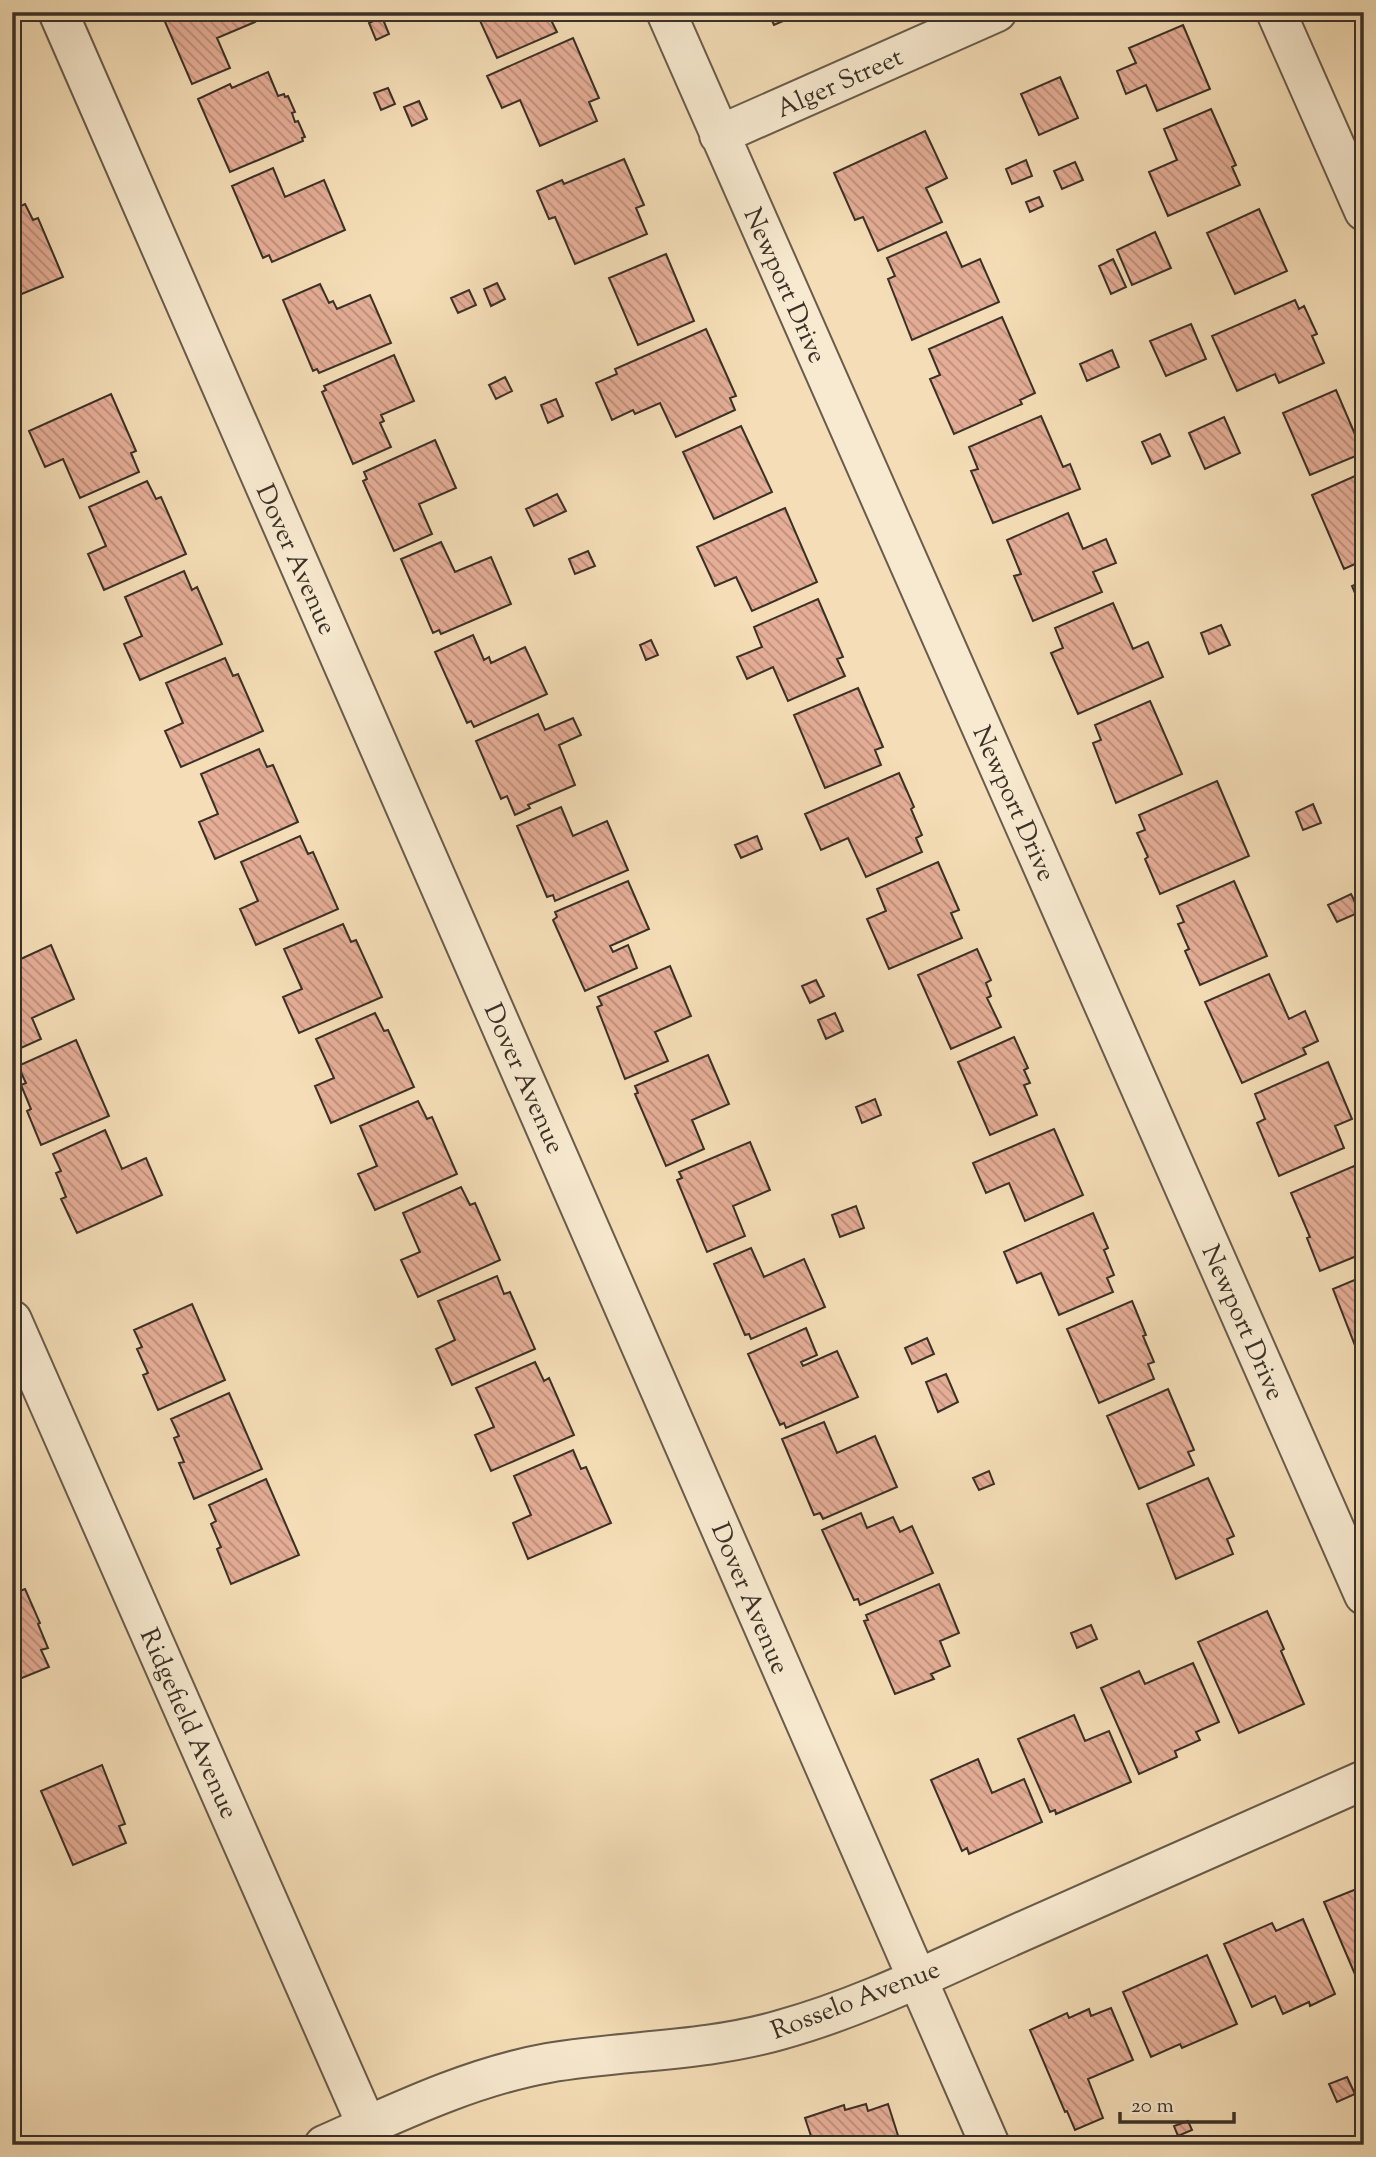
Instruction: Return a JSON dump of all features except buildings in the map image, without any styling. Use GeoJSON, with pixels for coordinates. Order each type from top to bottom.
{"type":"FeatureCollection","features":[{"type":"Feature","properties":{"kind":"street","name":"Dover Avenue"},"geometry":{"type":"LineString","coordinates":[[58,12],[990,2145]]}},
{"type":"Feature","properties":{"kind":"street","name":"Newport Drive"},"geometry":{"type":"LineString","coordinates":[[666,12],[1364,1595]]}},
{"type":"Feature","properties":{"kind":"street","name":"Alger Street"},"geometry":{"type":"LineString","coordinates":[[719,135],[997,12]]}},
{"type":"Feature","properties":{"kind":"street"},"geometry":{"type":"LineString","coordinates":[[1276,12],[1364,211]]}},
{"type":"Feature","properties":{"kind":"street","name":"Ridgefield Avenue"},"geometry":{"type":"LineString","coordinates":[[12,1320],[367,2126]]}},
{"type":"Feature","properties":{"kind":"street","name":"Rosselo Avenue"},"geometry":{"type":"LineString","coordinates":[[324,2145],[466,2086],[519,2069],[610,2054],[694,2047],[779,2031],[843,2009],[1364,1780]]}}]}
